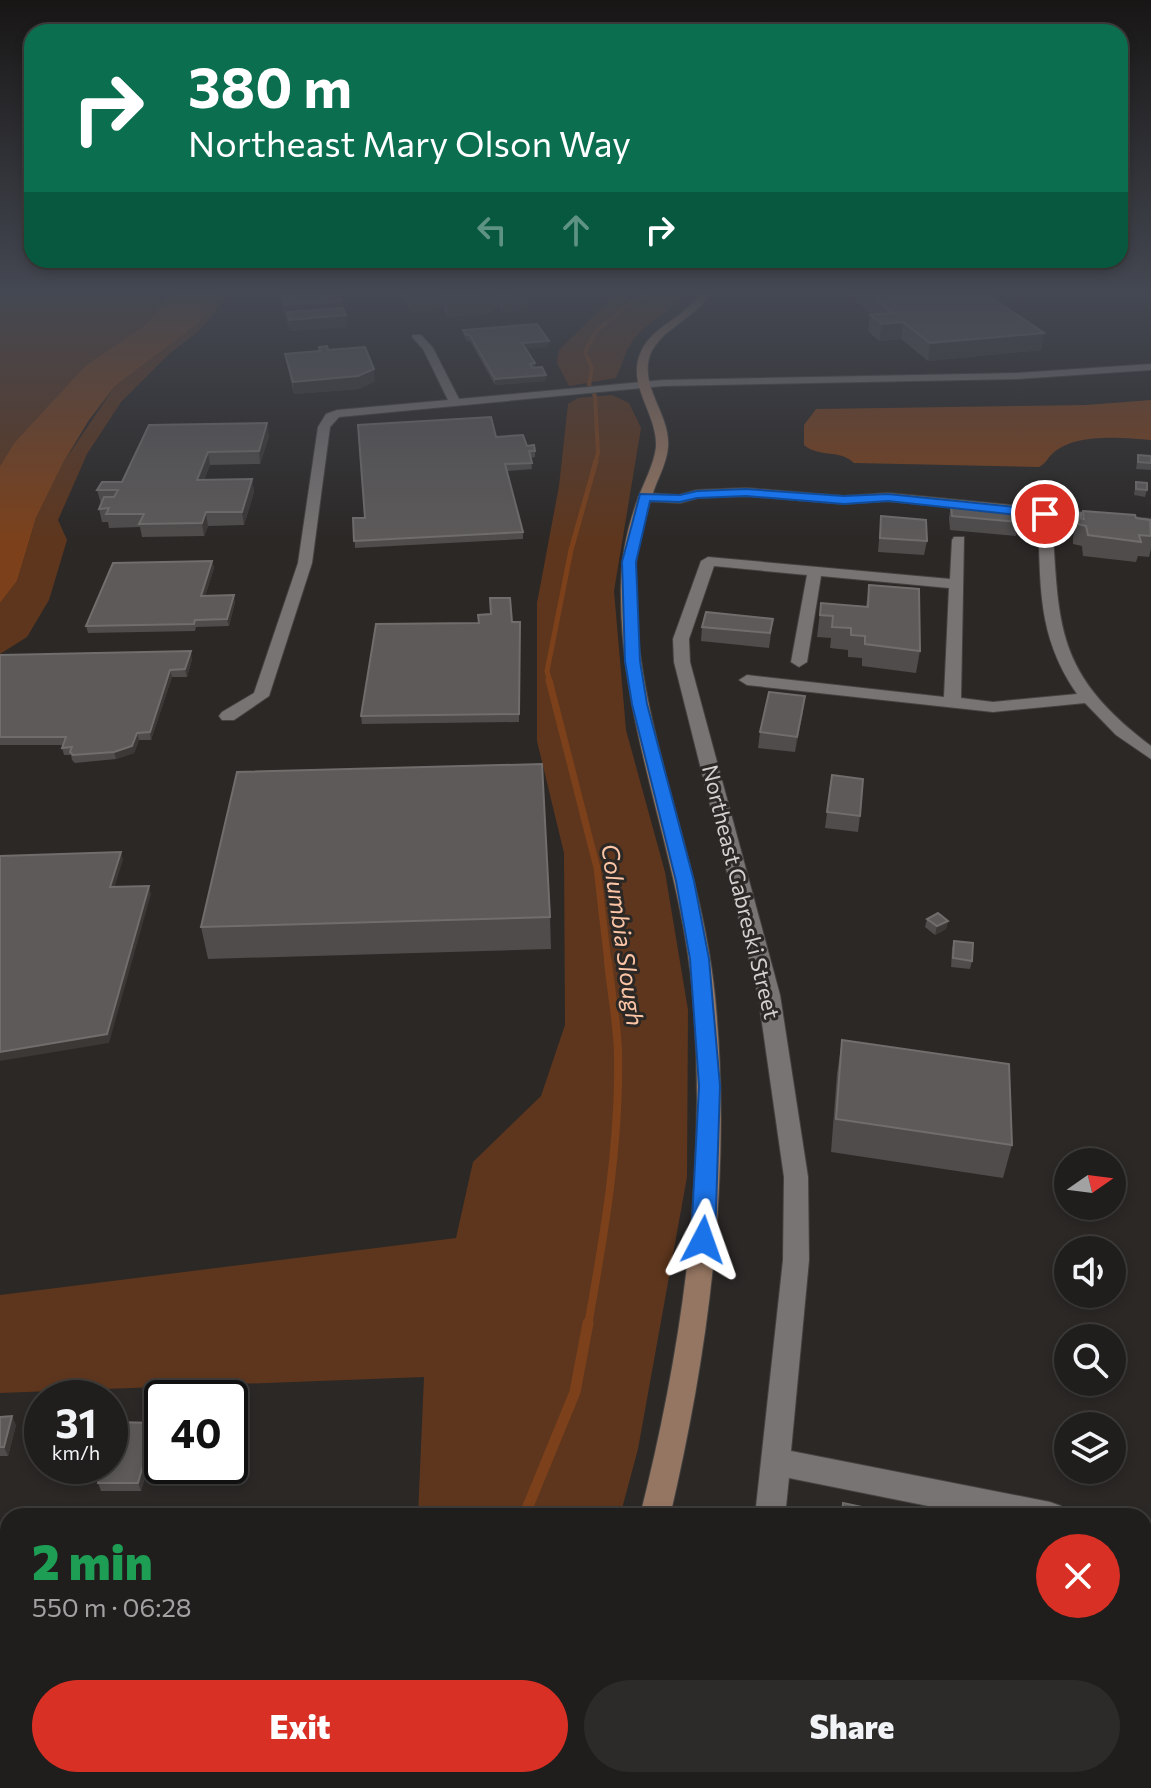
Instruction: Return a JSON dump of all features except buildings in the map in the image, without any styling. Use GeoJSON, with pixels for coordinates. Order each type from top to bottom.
{"type":"FeatureCollection","features":[{"type":"Feature","properties":{"kind":"street"},"geometry":{"type":"LineString","coordinates":[[441,374],[455,403]]}},
{"type":"Feature","properties":{"kind":"street"},"geometry":{"type":"LineString","coordinates":[[643,374],[662,441],[629,562],[633,661],[639,704],[693,918],[704,999],[709,1086],[708,1180],[697,1287],[672,1444],[657,1508]]}},
{"type":"Feature","properties":{"kind":"street"},"geometry":{"type":"LineString","coordinates":[[228,716],[261,696],[305,563],[324,427],[330,417],[644,385],[1050,374]]}},
{"type":"Feature","properties":{"kind":"street"},"geometry":{"type":"LineString","coordinates":[[645,497],[680,499],[697,494],[746,492],[844,500],[888,497],[1151,523]]}},
{"type":"Feature","properties":{"kind":"street"},"geometry":{"type":"LineString","coordinates":[[1045,514],[1056,641],[1073,676],[1089,698],[1151,754]]}},
{"type":"Feature","properties":{"kind":"street"},"geometry":{"type":"LineString","coordinates":[[952,703],[959,540]]}},
{"type":"Feature","properties":{"kind":"street","name":"Northeast Gabreski Street"},"geometry":{"type":"LineString","coordinates":[[771,1508],[796,1260],[796,1177],[769,995],[682,662],[681,639],[708,561],[815,570]]}},
{"type":"Feature","properties":{"kind":"street"},"geometry":{"type":"LineString","coordinates":[[799,662],[815,570],[957,584]]}},
{"type":"Feature","properties":{"kind":"street"},"geometry":{"type":"LineString","coordinates":[[747,680],[952,703],[1010,706],[1089,698]]}},
{"type":"Feature","properties":{"kind":"street"},"geometry":{"type":"LineString","coordinates":[[776,1462],[1009,1508]]}},
{"type":"Feature","properties":{"kind":"shaded area"},"geometry":{"type":"Polygon","coordinates":[[[0,374],[77,374],[14,443],[0,466],[0,374]]]}},
{"type":"Feature","properties":{"kind":"shaded area"},"geometry":{"type":"Polygon","coordinates":[[[77,374],[130,374],[115,386],[89,420],[63,463],[36,518],[17,581],[0,603],[0,466],[14,443],[77,374]]]}},
{"type":"Feature","properties":{"kind":"shaded area"},"geometry":{"type":"Polygon","coordinates":[[[130,374],[149,374],[121,402],[87,454],[58,520],[67,540],[49,600],[27,637],[0,654],[0,603],[17,581],[36,518],[63,463],[115,386],[130,374]]]}},
{"type":"Feature","properties":{"kind":"shaded area"},"geometry":{"type":"Polygon","coordinates":[[[563,374],[617,374],[616,378],[569,386],[563,374]]]}},
{"type":"Feature","properties":{"kind":"shaded area"},"geometry":{"type":"Polygon","coordinates":[[[612,395],[629,403],[641,428],[614,591],[626,730],[665,872],[688,1010],[687,1177],[638,1449],[622,1508],[418,1508],[424,1377],[248,1384],[248,1380],[144,1380],[144,1388],[128,1388],[128,1380],[24,1380],[24,1392],[0,1393],[0,1295],[456,1238],[473,1162],[541,1096],[565,1025],[564,853],[537,741],[537,603],[559,486],[568,404],[578,398],[612,395]]]}},
{"type":"Feature","properties":{"kind":"shaded area"},"geometry":{"type":"Polygon","coordinates":[[[1151,400],[1151,440],[1100,438],[1073,442],[1052,454],[1039,467],[854,463],[842,456],[816,451],[804,445],[804,425],[816,409],[1086,405],[1151,400]]]}},
{"type":"Feature","properties":{"kind":"waterway","name":"Columbia Slough"},"geometry":{"type":"LineString","coordinates":[[591,374],[589,385],[595,396],[598,453],[595,463]]}},
{"type":"Feature","properties":{"kind":"waterway","name":"Columbia Slough"},"geometry":{"type":"LineString","coordinates":[[550,682],[547,671],[571,550],[596,461]]}},
{"type":"Feature","properties":{"kind":"waterway","name":"Columbia Slough"},"geometry":{"type":"LineString","coordinates":[[549,680],[597,868],[608,963]]}},
{"type":"Feature","properties":{"kind":"waterway","name":"Columbia Slough"},"geometry":{"type":"LineString","coordinates":[[588,1325],[614,1155],[618,1086],[617,1041],[608,961]]}},
{"type":"Feature","properties":{"kind":"waterway","name":"Columbia Slough"},"geometry":{"type":"LineString","coordinates":[[527,1508],[575,1392],[588,1323]]}},
{"type":"Feature","properties":{"kind":"route"},"geometry":{"type":"LineString","coordinates":[[703,1240],[708,1180],[709,1086],[704,999],[693,918],[639,704],[633,661],[629,562],[645,497],[680,499],[697,494],[746,492],[844,500],[888,497],[1045,514]]}}]}
